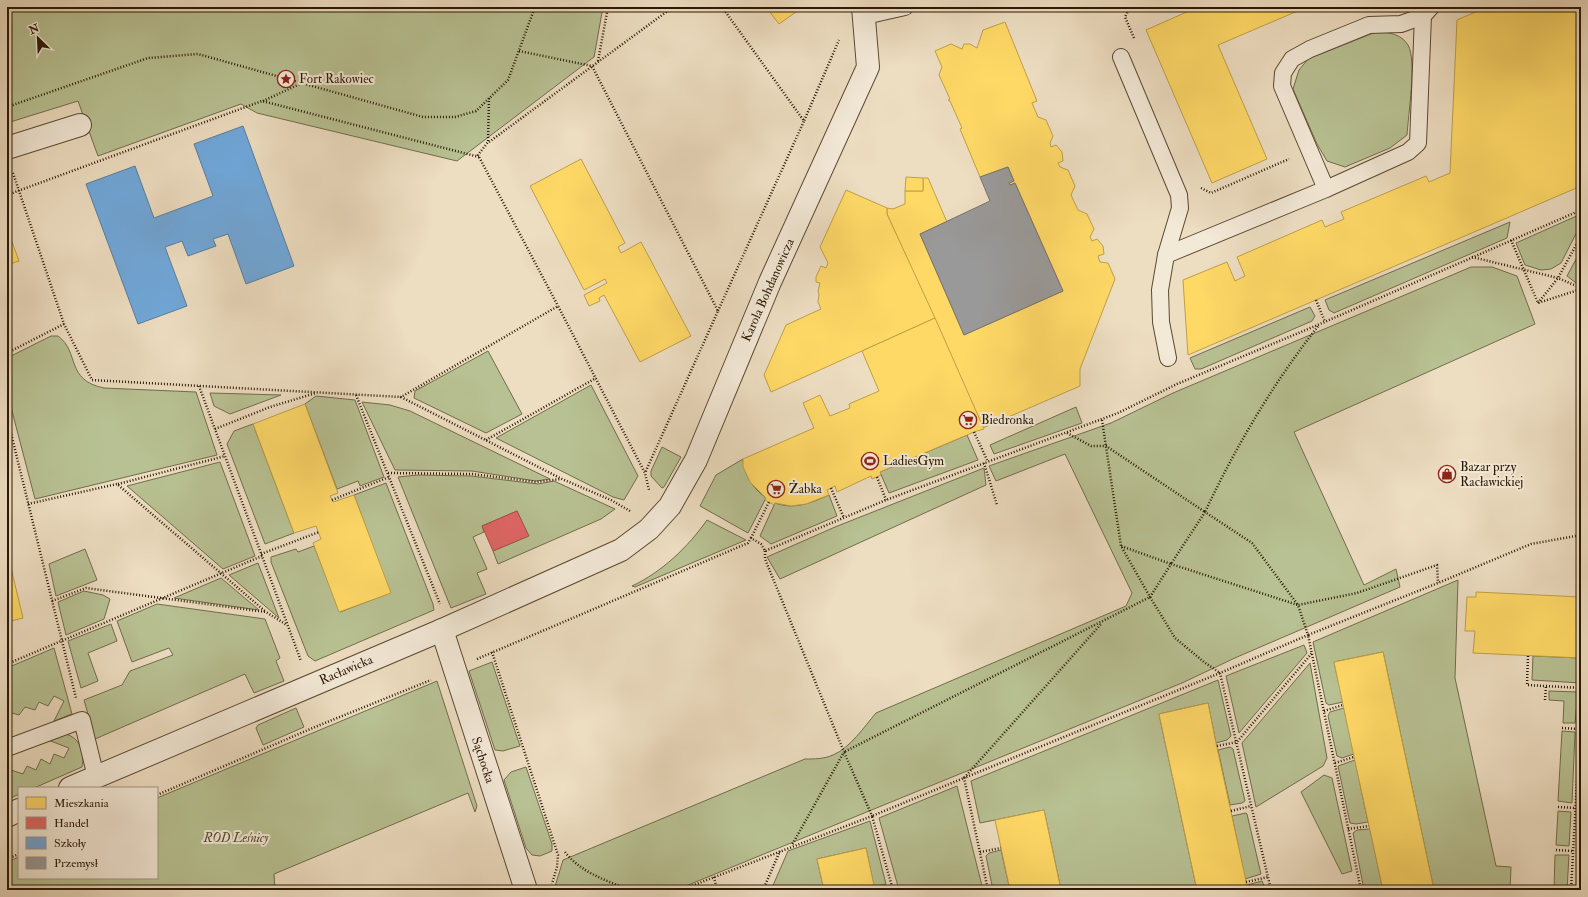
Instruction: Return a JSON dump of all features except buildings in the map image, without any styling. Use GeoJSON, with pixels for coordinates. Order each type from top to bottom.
{"type":"FeatureCollection","features":[{"type":"Feature","properties":{"kind":"street","name":"Karola Bohdanowicza"},"geometry":{"type":"LineString","coordinates":[[621,550],[649,529],[670,506],[696,460],[770,282],[868,67],[864,12]]}},
{"type":"Feature","properties":{"kind":"street"},"geometry":{"type":"LineString","coordinates":[[7,148],[80,125]]}},
{"type":"Feature","properties":{"kind":"street","name":"Racławicka"},"geometry":{"type":"LineString","coordinates":[[72,787],[442,620],[621,550]]}},
{"type":"Feature","properties":{"kind":"street","name":"Sąchocka"},"geometry":{"type":"LineString","coordinates":[[442,620],[454,671],[526,890]]}},
{"type":"Feature","properties":{"kind":"street"},"geometry":{"type":"LineString","coordinates":[[7,816],[18,810]]}},
{"type":"Feature","properties":{"kind":"lane"},"geometry":{"type":"LineString","coordinates":[[864,12],[905,7]]}},
{"type":"Feature","properties":{"kind":"lane"},"geometry":{"type":"LineString","coordinates":[[1166,255],[1326,189],[1408,152],[1418,143],[1426,12],[1401,24],[1369,26],[1310,50],[1292,59],[1283,73],[1282,86],[1326,189]]}},
{"type":"Feature","properties":{"kind":"lane"},"geometry":{"type":"LineString","coordinates":[[1121,57],[1179,195],[1180,208],[1166,255],[1160,290],[1161,322],[1168,358]]}},
{"type":"Feature","properties":{"kind":"lane"},"geometry":{"type":"LineString","coordinates":[[7,748],[82,720],[96,777]]}},
{"type":"Feature","properties":{"kind":"path"},"geometry":{"type":"LineString","coordinates":[[7,107],[148,58],[198,54],[423,117],[455,117],[476,111],[508,80],[536,7]]}},
{"type":"Feature","properties":{"kind":"path"},"geometry":{"type":"LineString","coordinates":[[598,61],[608,7]]}},
{"type":"Feature","properties":{"kind":"path"},"geometry":{"type":"LineString","coordinates":[[670,506],[649,490],[645,473],[478,155],[488,142],[673,7]]}},
{"type":"Feature","properties":{"kind":"path"},"geometry":{"type":"LineString","coordinates":[[722,7],[804,121]]}},
{"type":"Feature","properties":{"kind":"path"},"geometry":{"type":"LineString","coordinates":[[1130,7],[1125,17],[1136,42]]}},
{"type":"Feature","properties":{"kind":"path"},"geometry":{"type":"LineString","coordinates":[[645,473],[804,121],[842,33]]}},
{"type":"Feature","properties":{"kind":"path"},"geometry":{"type":"LineString","coordinates":[[520,51],[592,66]]}},
{"type":"Feature","properties":{"kind":"path"},"geometry":{"type":"LineString","coordinates":[[592,66],[718,311]]}},
{"type":"Feature","properties":{"kind":"path"},"geometry":{"type":"LineString","coordinates":[[7,195],[262,101],[301,83]]}},
{"type":"Feature","properties":{"kind":"path"},"geometry":{"type":"LineString","coordinates":[[488,142],[490,98]]}},
{"type":"Feature","properties":{"kind":"path"},"geometry":{"type":"LineString","coordinates":[[262,101],[479,157]]}},
{"type":"Feature","properties":{"kind":"path"},"geometry":{"type":"LineString","coordinates":[[1198,186],[1211,193],[1309,151]]}},
{"type":"Feature","properties":{"kind":"path"},"geometry":{"type":"LineString","coordinates":[[12,170],[64,324],[92,380],[401,397],[562,479],[612,500],[635,514]]}},
{"type":"Feature","properties":{"kind":"path"},"geometry":{"type":"LineString","coordinates":[[765,551],[886,500],[1102,420],[1177,384],[1325,322],[1581,210]]}},
{"type":"Feature","properties":{"kind":"path"},"geometry":{"type":"LineString","coordinates":[[1538,303],[1558,278],[1581,236]]}},
{"type":"Feature","properties":{"kind":"path"},"geometry":{"type":"LineString","coordinates":[[1511,240],[1538,303]]}},
{"type":"Feature","properties":{"kind":"path"},"geometry":{"type":"LineString","coordinates":[[1472,257],[1558,278],[1581,288]]}},
{"type":"Feature","properties":{"kind":"path"},"geometry":{"type":"LineString","coordinates":[[1538,303],[1581,288]]}},
{"type":"Feature","properties":{"kind":"path"},"geometry":{"type":"LineString","coordinates":[[1316,300],[1325,322]]}},
{"type":"Feature","properties":{"kind":"path"},"geometry":{"type":"LineString","coordinates":[[401,397],[558,306]]}},
{"type":"Feature","properties":{"kind":"path"},"geometry":{"type":"LineString","coordinates":[[7,353],[64,324]]}},
{"type":"Feature","properties":{"kind":"path"},"geometry":{"type":"LineString","coordinates":[[792,846],[844,752],[1150,597],[1205,512],[1224,472],[1290,362],[1320,324]]}},
{"type":"Feature","properties":{"kind":"path"},"geometry":{"type":"LineString","coordinates":[[486,440],[596,378]]}},
{"type":"Feature","properties":{"kind":"path"},"geometry":{"type":"LineString","coordinates":[[199,386],[304,668]]}},
{"type":"Feature","properties":{"kind":"path"},"geometry":{"type":"LineString","coordinates":[[215,429],[270,407],[319,392]]}},
{"type":"Feature","properties":{"kind":"path"},"geometry":{"type":"LineString","coordinates":[[356,395],[388,473],[442,620]]}},
{"type":"Feature","properties":{"kind":"path"},"geometry":{"type":"LineString","coordinates":[[7,417],[61,641],[82,720]]}},
{"type":"Feature","properties":{"kind":"path"},"geometry":{"type":"LineString","coordinates":[[1102,420],[1121,546],[1150,597],[1176,638],[1204,662],[1220,673],[1270,890]]}},
{"type":"Feature","properties":{"kind":"path"},"geometry":{"type":"LineString","coordinates":[[974,432],[988,462]]}},
{"type":"Feature","properties":{"kind":"path"},"geometry":{"type":"LineString","coordinates":[[1067,432],[1091,446],[1106,446],[1252,543],[1298,605],[1312,653],[1361,890]]}},
{"type":"Feature","properties":{"kind":"path"},"geometry":{"type":"LineString","coordinates":[[28,504],[117,484],[225,456]]}},
{"type":"Feature","properties":{"kind":"path"},"geometry":{"type":"LineString","coordinates":[[984,463],[997,505]]}},
{"type":"Feature","properties":{"kind":"path"},"geometry":{"type":"LineString","coordinates":[[388,473],[472,474],[536,482],[562,479]]}},
{"type":"Feature","properties":{"kind":"path"},"geometry":{"type":"LineString","coordinates":[[332,500],[389,477]]}},
{"type":"Feature","properties":{"kind":"path"},"geometry":{"type":"LineString","coordinates":[[877,477],[886,500]]}},
{"type":"Feature","properties":{"kind":"path"},"geometry":{"type":"LineString","coordinates":[[117,484],[220,574],[266,612],[288,626]]}},
{"type":"Feature","properties":{"kind":"path"},"geometry":{"type":"LineString","coordinates":[[831,488],[844,518]]}},
{"type":"Feature","properties":{"kind":"path"},"geometry":{"type":"LineString","coordinates":[[158,795],[315,727],[454,671],[492,652],[748,543],[769,502]]}},
{"type":"Feature","properties":{"kind":"path"},"geometry":{"type":"LineString","coordinates":[[7,664],[319,532]]}},
{"type":"Feature","properties":{"kind":"path"},"geometry":{"type":"LineString","coordinates":[[681,890],[872,816],[1220,673],[1308,635],[1532,544],[1581,535]]}},
{"type":"Feature","properties":{"kind":"path"},"geometry":{"type":"LineString","coordinates":[[751,538],[761,544],[765,551],[765,559],[844,752],[872,816],[893,888],[879,890]]}},
{"type":"Feature","properties":{"kind":"path"},"geometry":{"type":"LineString","coordinates":[[1121,546],[1171,564],[1298,605],[1357,592],[1437,565],[1438,583]]}},
{"type":"Feature","properties":{"kind":"path"},"geometry":{"type":"LineString","coordinates":[[52,601],[86,588],[266,612]]}},
{"type":"Feature","properties":{"kind":"path"},"geometry":{"type":"LineString","coordinates":[[964,778],[1104,621]]}},
{"type":"Feature","properties":{"kind":"path"},"geometry":{"type":"LineString","coordinates":[[492,652],[558,855],[557,867],[550,890]]}},
{"type":"Feature","properties":{"kind":"path"},"geometry":{"type":"LineString","coordinates":[[1217,746],[1237,742],[1312,653]]}},
{"type":"Feature","properties":{"kind":"path"},"geometry":{"type":"LineString","coordinates":[[1528,656],[1527,685],[1581,688]]}},
{"type":"Feature","properties":{"kind":"path"},"geometry":{"type":"LineString","coordinates":[[1545,700],[1546,686]]}},
{"type":"Feature","properties":{"kind":"path"},"geometry":{"type":"LineString","coordinates":[[1324,711],[1343,705]]}},
{"type":"Feature","properties":{"kind":"path"},"geometry":{"type":"LineString","coordinates":[[1570,890],[1581,708]]}},
{"type":"Feature","properties":{"kind":"path"},"geometry":{"type":"LineString","coordinates":[[1562,728],[1580,729]]}},
{"type":"Feature","properties":{"kind":"path"},"geometry":{"type":"LineString","coordinates":[[1335,763],[1354,758]]}},
{"type":"Feature","properties":{"kind":"path"},"geometry":{"type":"LineString","coordinates":[[964,778],[988,890]]}},
{"type":"Feature","properties":{"kind":"path"},"geometry":{"type":"LineString","coordinates":[[1231,811],[1251,806]]}},
{"type":"Feature","properties":{"kind":"path"},"geometry":{"type":"LineString","coordinates":[[1558,807],[1575,808]]}},
{"type":"Feature","properties":{"kind":"path"},"geometry":{"type":"LineString","coordinates":[[1348,829],[1369,826]]}},
{"type":"Feature","properties":{"kind":"path"},"geometry":{"type":"LineString","coordinates":[[980,852],[1001,848]]}},
{"type":"Feature","properties":{"kind":"path"},"geometry":{"type":"LineString","coordinates":[[1556,850],[1573,851]]}},
{"type":"Feature","properties":{"kind":"path"},"geometry":{"type":"LineString","coordinates":[[763,890],[780,851]]}},
{"type":"Feature","properties":{"kind":"path"},"geometry":{"type":"LineString","coordinates":[[565,852],[571,859],[602,879],[630,890]]}},
{"type":"Feature","properties":{"kind":"path"},"geometry":{"type":"LineString","coordinates":[[7,859],[18,854]]}},
{"type":"Feature","properties":{"kind":"path"},"geometry":{"type":"LineString","coordinates":[[714,877],[717,890]]}},
{"type":"Feature","properties":{"kind":"path"},"geometry":{"type":"LineString","coordinates":[[1246,882],[1268,877]]}},
{"type":"Feature","properties":{"kind":"green space","name":"Fort Rakowiec"},"geometry":{"type":"Polygon","coordinates":[[[7,7],[603,7],[594,57],[457,161],[257,113],[241,104],[98,156],[78,101],[7,123],[7,7]]]}},
{"type":"Feature","properties":{"kind":"green space"},"geometry":{"type":"Polygon","coordinates":[[[1376,32],[1386,32],[1402,38],[1408,45],[1411,52],[1412,75],[1407,135],[1390,148],[1345,167],[1327,161],[1317,144],[1293,89],[1299,70],[1308,59],[1376,32]]]}},
{"type":"Feature","properties":{"kind":"green space"},"geometry":{"type":"Polygon","coordinates":[[[1581,214],[1581,224],[1561,263],[1551,269],[1541,270],[1525,265],[1516,243],[1581,214]]]}},
{"type":"Feature","properties":{"kind":"green space"},"geometry":{"type":"Polygon","coordinates":[[[1510,222],[1507,238],[1334,313],[1329,310],[1325,300],[1510,222]]]}},
{"type":"Feature","properties":{"kind":"green space"},"geometry":{"type":"Polygon","coordinates":[[[1581,250],[1581,282],[1576,283],[1567,276],[1581,250]]]}},
{"type":"Feature","properties":{"kind":"green space"},"geometry":{"type":"Polygon","coordinates":[[[1471,267],[1492,267],[1517,276],[1535,324],[1294,432],[1364,585],[1396,569],[1400,587],[1237,657],[1182,683],[676,890],[554,890],[563,860],[805,759],[823,758],[833,755],[851,742],[876,713],[1126,606],[1132,593],[1065,454],[996,481],[989,466],[1111,423],[1173,393],[1471,267]]]}},
{"type":"Feature","properties":{"kind":"green space"},"geometry":{"type":"Polygon","coordinates":[[[1310,307],[1315,316],[1312,321],[1201,369],[1195,369],[1190,358],[1310,307]]]}},
{"type":"Feature","properties":{"kind":"green space"},"geometry":{"type":"Polygon","coordinates":[[[51,336],[58,336],[65,342],[78,372],[83,379],[92,384],[104,388],[196,392],[217,455],[35,499],[7,392],[7,358],[51,336]]]}},
{"type":"Feature","properties":{"kind":"green space"},"geometry":{"type":"Polygon","coordinates":[[[488,351],[522,414],[486,433],[414,398],[415,391],[488,351]]]}},
{"type":"Feature","properties":{"kind":"green space"},"geometry":{"type":"Polygon","coordinates":[[[591,385],[638,476],[624,500],[613,497],[496,438],[591,385]]]}},
{"type":"Feature","properties":{"kind":"green space"},"geometry":{"type":"Polygon","coordinates":[[[210,393],[281,395],[230,414],[214,406],[210,393]]]}},
{"type":"Feature","properties":{"kind":"green space"},"geometry":{"type":"Polygon","coordinates":[[[316,396],[355,400],[384,477],[360,486],[358,481],[337,489],[305,404],[316,396]]]}},
{"type":"Feature","properties":{"kind":"green space"},"geometry":{"type":"Polygon","coordinates":[[[362,402],[390,405],[410,411],[550,479],[536,481],[472,471],[395,470],[362,402]]]}},
{"type":"Feature","properties":{"kind":"green space"},"geometry":{"type":"Polygon","coordinates":[[[1076,407],[1082,423],[994,454],[990,445],[1076,407]]]}},
{"type":"Feature","properties":{"kind":"green space"},"geometry":{"type":"Polygon","coordinates":[[[253,424],[294,533],[265,544],[227,444],[234,431],[253,424]]]}},
{"type":"Feature","properties":{"kind":"green space"},"geometry":{"type":"Polygon","coordinates":[[[967,435],[978,460],[889,493],[880,472],[967,435]]]}},
{"type":"Feature","properties":{"kind":"green space"},"geometry":{"type":"Polygon","coordinates":[[[662,447],[681,457],[662,488],[651,476],[651,471],[662,447]]]}},
{"type":"Feature","properties":{"kind":"green space"},"geometry":{"type":"Polygon","coordinates":[[[743,459],[747,476],[757,490],[766,498],[748,533],[700,506],[716,475],[743,459]]]}},
{"type":"Feature","properties":{"kind":"green space"},"geometry":{"type":"Polygon","coordinates":[[[220,462],[255,556],[223,569],[127,486],[220,462]]]}},
{"type":"Feature","properties":{"kind":"green space"},"geometry":{"type":"Polygon","coordinates":[[[984,468],[986,485],[780,579],[767,557],[835,527],[984,468]]]}},
{"type":"Feature","properties":{"kind":"green space"},"geometry":{"type":"Polygon","coordinates":[[[418,475],[471,476],[538,484],[554,481],[615,509],[601,519],[498,564],[493,551],[528,536],[517,511],[482,526],[484,532],[473,537],[487,569],[477,573],[486,594],[451,608],[398,477],[418,475]]]}},
{"type":"Feature","properties":{"kind":"green space"},"geometry":{"type":"Polygon","coordinates":[[[386,483],[434,610],[315,661],[308,656],[271,562],[271,557],[296,549],[298,552],[314,546],[340,612],[390,593],[354,495],[386,483]]]}},
{"type":"Feature","properties":{"kind":"green space"},"geometry":{"type":"Polygon","coordinates":[[[829,495],[837,516],[771,544],[760,536],[775,503],[796,506],[816,501],[829,495]]]}},
{"type":"Feature","properties":{"kind":"green space"},"geometry":{"type":"Polygon","coordinates":[[[707,520],[746,540],[635,587],[632,586],[654,574],[674,558],[700,530],[707,520]]]}},
{"type":"Feature","properties":{"kind":"green space"},"geometry":{"type":"Polygon","coordinates":[[[85,549],[97,580],[56,596],[49,564],[85,549]]]}},
{"type":"Feature","properties":{"kind":"green space"},"geometry":{"type":"Polygon","coordinates":[[[258,563],[279,618],[229,575],[258,563]]]}},
{"type":"Feature","properties":{"kind":"green space"},"geometry":{"type":"Polygon","coordinates":[[[221,578],[259,610],[174,598],[221,578]]]}},
{"type":"Feature","properties":{"kind":"green space"},"geometry":{"type":"Polygon","coordinates":[[[1458,580],[1455,678],[1496,866],[1511,867],[1510,890],[1434,890],[1383,652],[1334,662],[1343,702],[1329,705],[1326,703],[1313,642],[1458,580]]]}},
{"type":"Feature","properties":{"kind":"green space"},"geometry":{"type":"Polygon","coordinates":[[[84,591],[103,595],[110,599],[104,619],[66,635],[58,602],[84,591]]]}},
{"type":"Feature","properties":{"kind":"green space"},"geometry":{"type":"Polygon","coordinates":[[[157,604],[265,619],[280,658],[276,661],[284,681],[254,693],[245,674],[95,739],[84,700],[122,685],[130,671],[173,655],[169,648],[132,662],[117,621],[157,604]]]}},
{"type":"Feature","properties":{"kind":"green space"},"geometry":{"type":"Polygon","coordinates":[[[111,624],[117,641],[88,653],[98,681],[81,688],[68,641],[111,624]]]}},
{"type":"Feature","properties":{"kind":"green space"},"geometry":{"type":"Polygon","coordinates":[[[1304,645],[1307,653],[1239,733],[1226,676],[1304,645]]]}},
{"type":"Feature","properties":{"kind":"green space"},"geometry":{"type":"Polygon","coordinates":[[[54,648],[72,714],[54,721],[64,701],[54,696],[48,706],[39,702],[35,710],[25,707],[19,715],[12,713],[7,722],[7,668],[54,648]]]}},
{"type":"Feature","properties":{"kind":"green space"},"geometry":{"type":"Polygon","coordinates":[[[1533,656],[1581,658],[1581,683],[1532,680],[1533,656]]]}},
{"type":"Feature","properties":{"kind":"green space"},"geometry":{"type":"Polygon","coordinates":[[[492,662],[520,746],[503,751],[495,750],[469,671],[492,662]]]}},
{"type":"Feature","properties":{"kind":"green space"},"geometry":{"type":"Polygon","coordinates":[[[1310,663],[1327,758],[1323,766],[1256,807],[1242,743],[1310,663]]]}},
{"type":"Feature","properties":{"kind":"green space"},"geometry":{"type":"Polygon","coordinates":[[[1218,680],[1231,736],[1227,740],[1216,743],[1208,703],[1159,714],[1197,890],[1061,890],[1044,810],[980,823],[971,781],[1218,680]]]}},
{"type":"Feature","properties":{"kind":"green space","name":"ROD Leśnicy"},"geometry":{"type":"Polygon","coordinates":[[[437,681],[477,806],[475,812],[468,793],[274,874],[275,890],[7,890],[7,862],[18,857],[18,879],[158,879],[158,798],[437,681]]]}},
{"type":"Feature","properties":{"kind":"green space"},"geometry":{"type":"Polygon","coordinates":[[[1549,691],[1578,692],[1575,723],[1563,723],[1564,701],[1549,700],[1549,691]]]}},
{"type":"Feature","properties":{"kind":"green space"},"geometry":{"type":"Polygon","coordinates":[[[296,708],[304,727],[263,745],[256,728],[258,725],[296,708]]]}},
{"type":"Feature","properties":{"kind":"green space"},"geometry":{"type":"Polygon","coordinates":[[[1344,708],[1354,754],[1342,758],[1337,756],[1328,716],[1330,712],[1344,708]]]}},
{"type":"Feature","properties":{"kind":"green space"},"geometry":{"type":"Polygon","coordinates":[[[1562,731],[1575,732],[1572,803],[1558,801],[1562,731]]]}},
{"type":"Feature","properties":{"kind":"green space"},"geometry":{"type":"Polygon","coordinates":[[[65,734],[74,738],[78,742],[82,751],[82,767],[36,787],[18,787],[18,794],[7,800],[7,777],[11,770],[23,774],[27,766],[36,770],[41,759],[50,764],[54,754],[64,758],[69,748],[48,740],[65,734]]]}},
{"type":"Feature","properties":{"kind":"green space"},"geometry":{"type":"Polygon","coordinates":[[[1230,747],[1233,749],[1245,801],[1230,805],[1218,750],[1230,747]]]}},
{"type":"Feature","properties":{"kind":"green space"},"geometry":{"type":"Polygon","coordinates":[[[1355,760],[1368,822],[1356,824],[1350,823],[1338,766],[1355,760]]]}},
{"type":"Feature","properties":{"kind":"green space"},"geometry":{"type":"Polygon","coordinates":[[[526,767],[552,844],[552,851],[540,856],[532,855],[526,848],[504,780],[511,772],[526,767]]]}},
{"type":"Feature","properties":{"kind":"green space"},"geometry":{"type":"Polygon","coordinates":[[[1324,775],[1332,778],[1352,871],[1342,874],[1301,792],[1324,775]]]}},
{"type":"Feature","properties":{"kind":"green space"},"geometry":{"type":"Polygon","coordinates":[[[957,786],[983,890],[899,890],[879,818],[957,786]]]}},
{"type":"Feature","properties":{"kind":"green space"},"geometry":{"type":"Polygon","coordinates":[[[1558,811],[1571,812],[1569,846],[1556,845],[1558,811]]]}},
{"type":"Feature","properties":{"kind":"green space"},"geometry":{"type":"Polygon","coordinates":[[[1246,813],[1261,874],[1245,879],[1232,816],[1246,813]]]}},
{"type":"Feature","properties":{"kind":"green space"},"geometry":{"type":"Polygon","coordinates":[[[870,821],[886,884],[874,887],[866,848],[817,859],[824,890],[771,890],[788,851],[870,821]]]}},
{"type":"Feature","properties":{"kind":"green space"},"geometry":{"type":"Polygon","coordinates":[[[1370,829],[1383,890],[1364,890],[1353,833],[1357,830],[1370,829]]]}},
{"type":"Feature","properties":{"kind":"green space"},"geometry":{"type":"Polygon","coordinates":[[[1001,850],[1010,890],[993,890],[986,856],[989,853],[1001,850]]]}},
{"type":"Feature","properties":{"kind":"green space"},"geometry":{"type":"Polygon","coordinates":[[[1555,855],[1569,855],[1567,890],[1554,890],[1555,855]]]}},
{"type":"Feature","properties":{"kind":"green space"},"geometry":{"type":"Polygon","coordinates":[[[1262,881],[1266,890],[1248,890],[1247,885],[1262,881]]]}},
{"type":"Feature","properties":{"kind":"place","name":"Fort Rakowiec"},"geometry":{"type":"Point","coordinates":[286,79]}},
{"type":"Feature","properties":{"kind":"place","name":"Biedronka"},"geometry":{"type":"Point","coordinates":[968,420]}},
{"type":"Feature","properties":{"kind":"place","name":"LadiesGym"},"geometry":{"type":"Point","coordinates":[870,461]}},
{"type":"Feature","properties":{"kind":"place","name":"Bazar przy Racławickiej"},"geometry":{"type":"Point","coordinates":[1447,474]}},
{"type":"Feature","properties":{"kind":"place","name":"Żabka"},"geometry":{"type":"Point","coordinates":[776,489]}}]}
